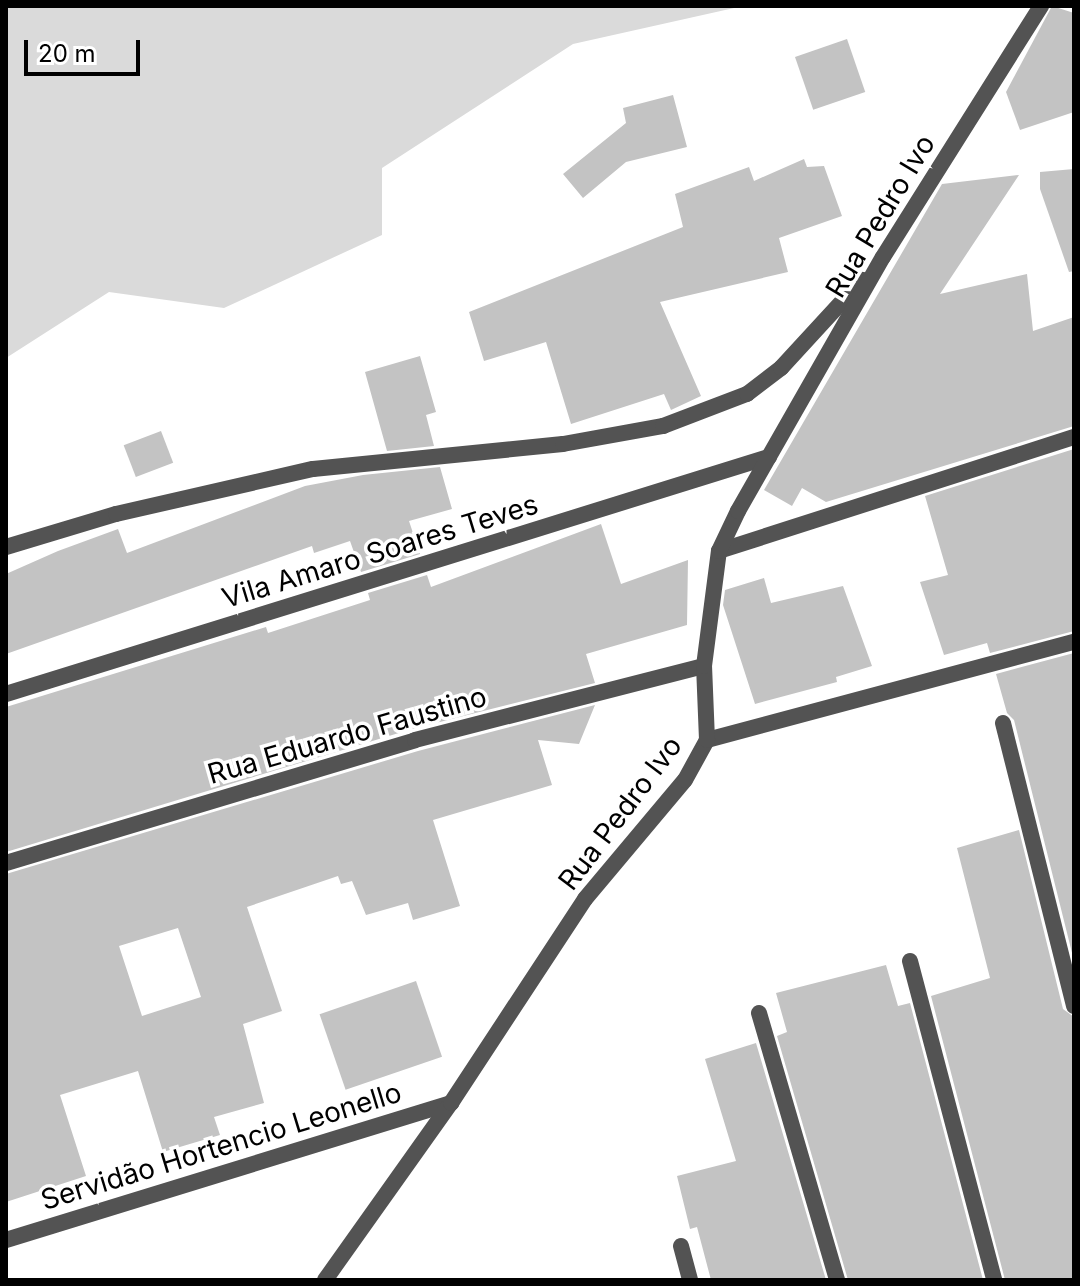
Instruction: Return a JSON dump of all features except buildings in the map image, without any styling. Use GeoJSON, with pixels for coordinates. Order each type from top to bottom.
{"type":"FeatureCollection","features":[{"type":"Feature","properties":{"kind":"street","name":"Rua Pedro Ivo"},"geometry":{"type":"LineString","coordinates":[[325,1280],[451,1103],[585,899],[685,780],[707,740],[704,666],[719,551],[883,257],[1041,6]]}},
{"type":"Feature","properties":{"kind":"street"},"geometry":{"type":"LineString","coordinates":[[6,547],[116,514],[313,469],[563,444],[663,426],[747,394],[770,377],[821,327],[883,257]]}},
{"type":"Feature","properties":{"kind":"street"},"geometry":{"type":"LineString","coordinates":[[719,551],[1074,437]]}},
{"type":"Feature","properties":{"kind":"street","name":"Vila Amaro Soares Teves"},"geometry":{"type":"LineString","coordinates":[[6,694],[769,457]]}},
{"type":"Feature","properties":{"kind":"street"},"geometry":{"type":"LineString","coordinates":[[707,740],[1074,642]]}},
{"type":"Feature","properties":{"kind":"street","name":"Rua Eduardo Faustino"},"geometry":{"type":"LineString","coordinates":[[6,863],[415,740],[704,666]]}},
{"type":"Feature","properties":{"kind":"street"},"geometry":{"type":"LineString","coordinates":[[1003,723],[1074,1006]]}},
{"type":"Feature","properties":{"kind":"street"},"geometry":{"type":"LineString","coordinates":[[910,961],[994,1280]]}},
{"type":"Feature","properties":{"kind":"street"},"geometry":{"type":"LineString","coordinates":[[759,1013],[837,1280]]}},
{"type":"Feature","properties":{"kind":"street","name":"Servidão Hortencio Leonello"},"geometry":{"type":"LineString","coordinates":[[6,1240],[451,1103]]}},
{"type":"Feature","properties":{"kind":"street"},"geometry":{"type":"LineString","coordinates":[[681,1246],[690,1280]]}},
{"type":"Feature","properties":{"kind":"shaded area"},"geometry":{"type":"Polygon","coordinates":[[[6,6],[743,6],[573,44],[382,168],[382,235],[224,308],[109,292],[6,358],[6,6]]]}}]}
